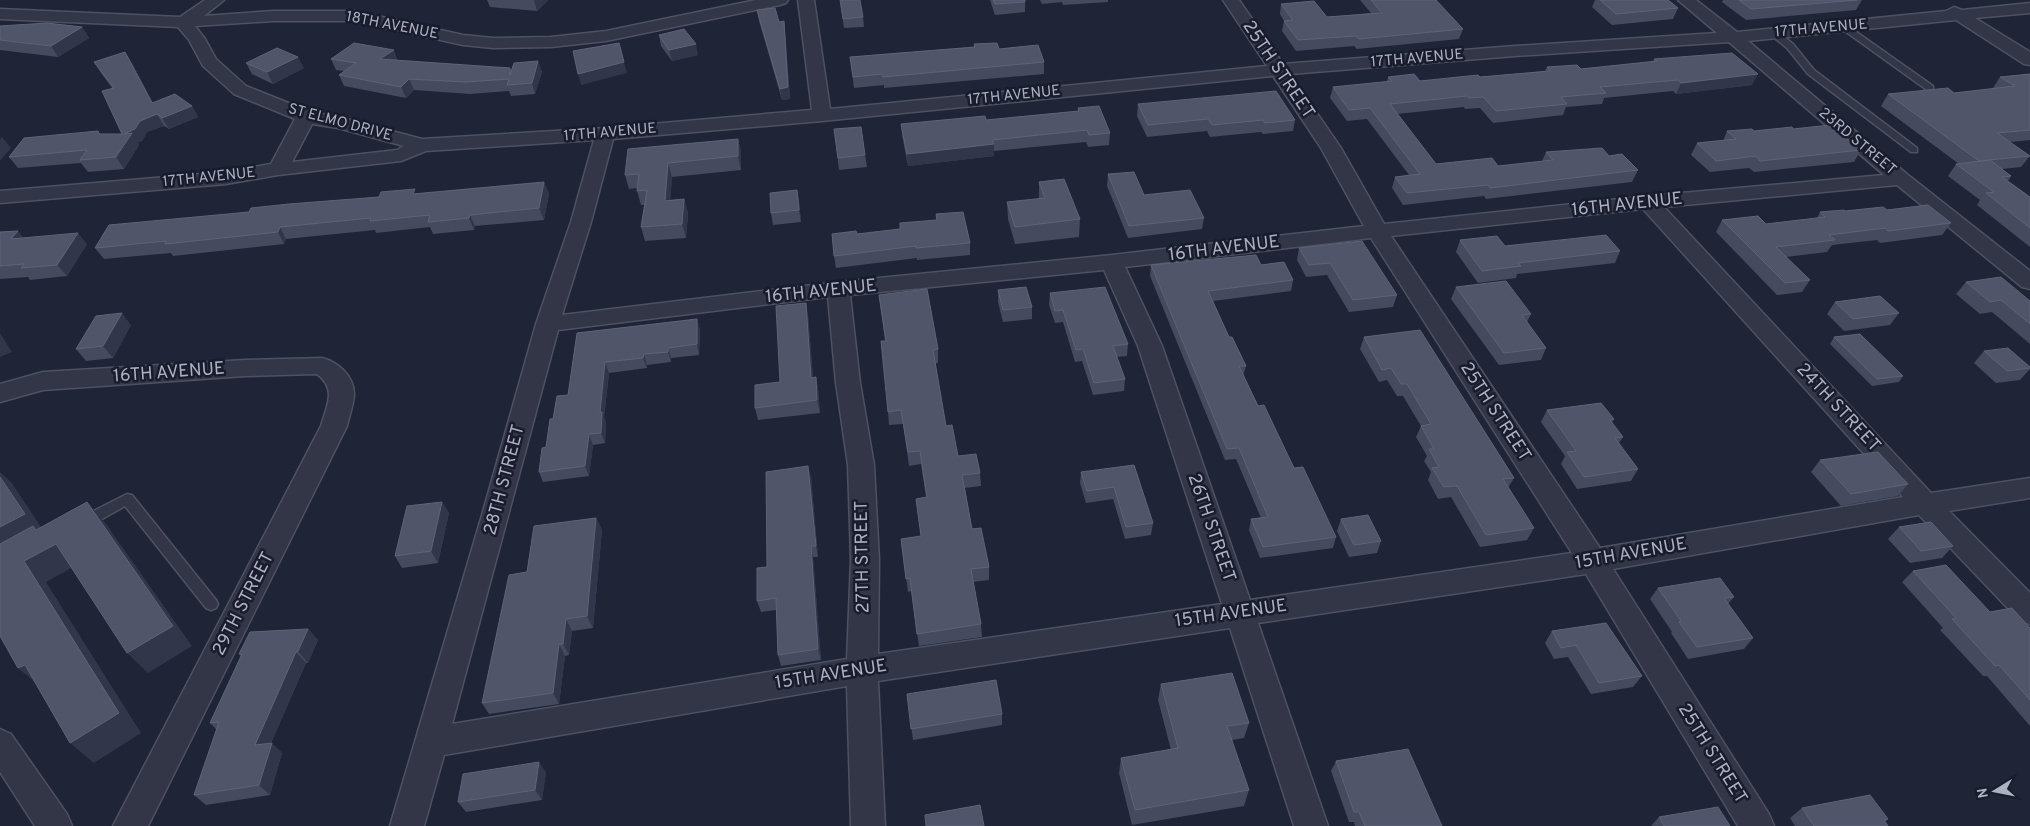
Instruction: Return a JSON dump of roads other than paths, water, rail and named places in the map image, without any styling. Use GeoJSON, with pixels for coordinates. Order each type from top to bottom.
{"type":"FeatureCollection","features":[{"type":"Feature","properties":{"kind":"street"},"geometry":{"type":"LineString","coordinates":[[183,22],[216,0]]}},
{"type":"Feature","properties":{"kind":"street","name":"18TH AVENUE"},"geometry":{"type":"LineString","coordinates":[[7,9],[183,22],[273,16],[355,16],[463,40],[493,43],[551,42],[606,36],[780,0]]}},
{"type":"Feature","properties":{"kind":"street"},"geometry":{"type":"LineString","coordinates":[[806,0],[822,115]]}},
{"type":"Feature","properties":{"kind":"street","name":"25TH STREET"},"geometry":{"type":"LineString","coordinates":[[1231,0],[1252,34],[1280,70],[1331,148],[1377,231],[1593,561],[1757,826]]}},
{"type":"Feature","properties":{"kind":"street","name":"23RD STREET"},"geometry":{"type":"LineString","coordinates":[[1686,0],[1733,37],[1901,179],[2030,282]]}},
{"type":"Feature","properties":{"kind":"street"},"geometry":{"type":"LineString","coordinates":[[1936,0],[2030,60]]}},
{"type":"Feature","properties":{"kind":"street","name":"17TH AVENUE"},"geometry":{"type":"LineString","coordinates":[[0,197],[226,178],[278,169],[401,155],[422,145],[605,134],[822,115],[1280,70],[1515,51],[1733,37],[2030,8]]}},
{"type":"Feature","properties":{"kind":"street","name":"ST ELMO DRIVE"},"geometry":{"type":"LineString","coordinates":[[183,22],[197,39],[209,62],[240,90],[306,117],[339,123],[422,145]]}},
{"type":"Feature","properties":{"kind":"street"},"geometry":{"type":"LineString","coordinates":[[278,169],[306,117]]}},
{"type":"Feature","properties":{"kind":"street","name":"28TH STREET"},"geometry":{"type":"LineString","coordinates":[[407,826],[548,324],[581,222],[605,134]]}},
{"type":"Feature","properties":{"kind":"street","name":"16TH AVENUE"},"geometry":{"type":"LineString","coordinates":[[548,324],[838,289],[1112,262],[1377,231],[1648,202],[1901,179]]}},
{"type":"Feature","properties":{"kind":"street","name":"24TH STREET"},"geometry":{"type":"LineString","coordinates":[[1648,202],[1925,504],[2030,612]]}},
{"type":"Feature","properties":{"kind":"street","name":"26TH STREET"},"geometry":{"type":"LineString","coordinates":[[1112,262],[1150,346],[1311,826]]}},
{"type":"Feature","properties":{"kind":"street","name":"27TH STREET"},"geometry":{"type":"LineString","coordinates":[[838,289],[848,383],[861,465],[865,560],[862,670],[868,826]]}},
{"type":"Feature","properties":{"kind":"street","name":"16TH AVENUE"},"geometry":{"type":"LineString","coordinates":[[0,393],[43,381],[245,368],[322,366],[337,377]]}},
{"type":"Feature","properties":{"kind":"street","name":"29TH STREET"},"geometry":{"type":"LineString","coordinates":[[130,826],[334,426],[342,394],[337,377]]}},
{"type":"Feature","properties":{"kind":"street","name":"15TH AVENUE"},"geometry":{"type":"LineString","coordinates":[[432,742],[862,670],[1240,612],[1593,561],[1925,504],[2030,488]]}},
{"type":"Feature","properties":{"kind":"street"},"geometry":{"type":"LineString","coordinates":[[0,744],[55,826]]}},
{"type":"Feature","properties":{"kind":"lane"},"geometry":{"type":"LineString","coordinates":[[1844,27],[1930,88]]}},
{"type":"Feature","properties":{"kind":"lane"},"geometry":{"type":"LineString","coordinates":[[1774,33],[1790,46],[1811,72],[1914,150]]}},
{"type":"Feature","properties":{"kind":"lane"},"geometry":{"type":"LineString","coordinates":[[68,532],[127,499],[211,604]]}}]}
